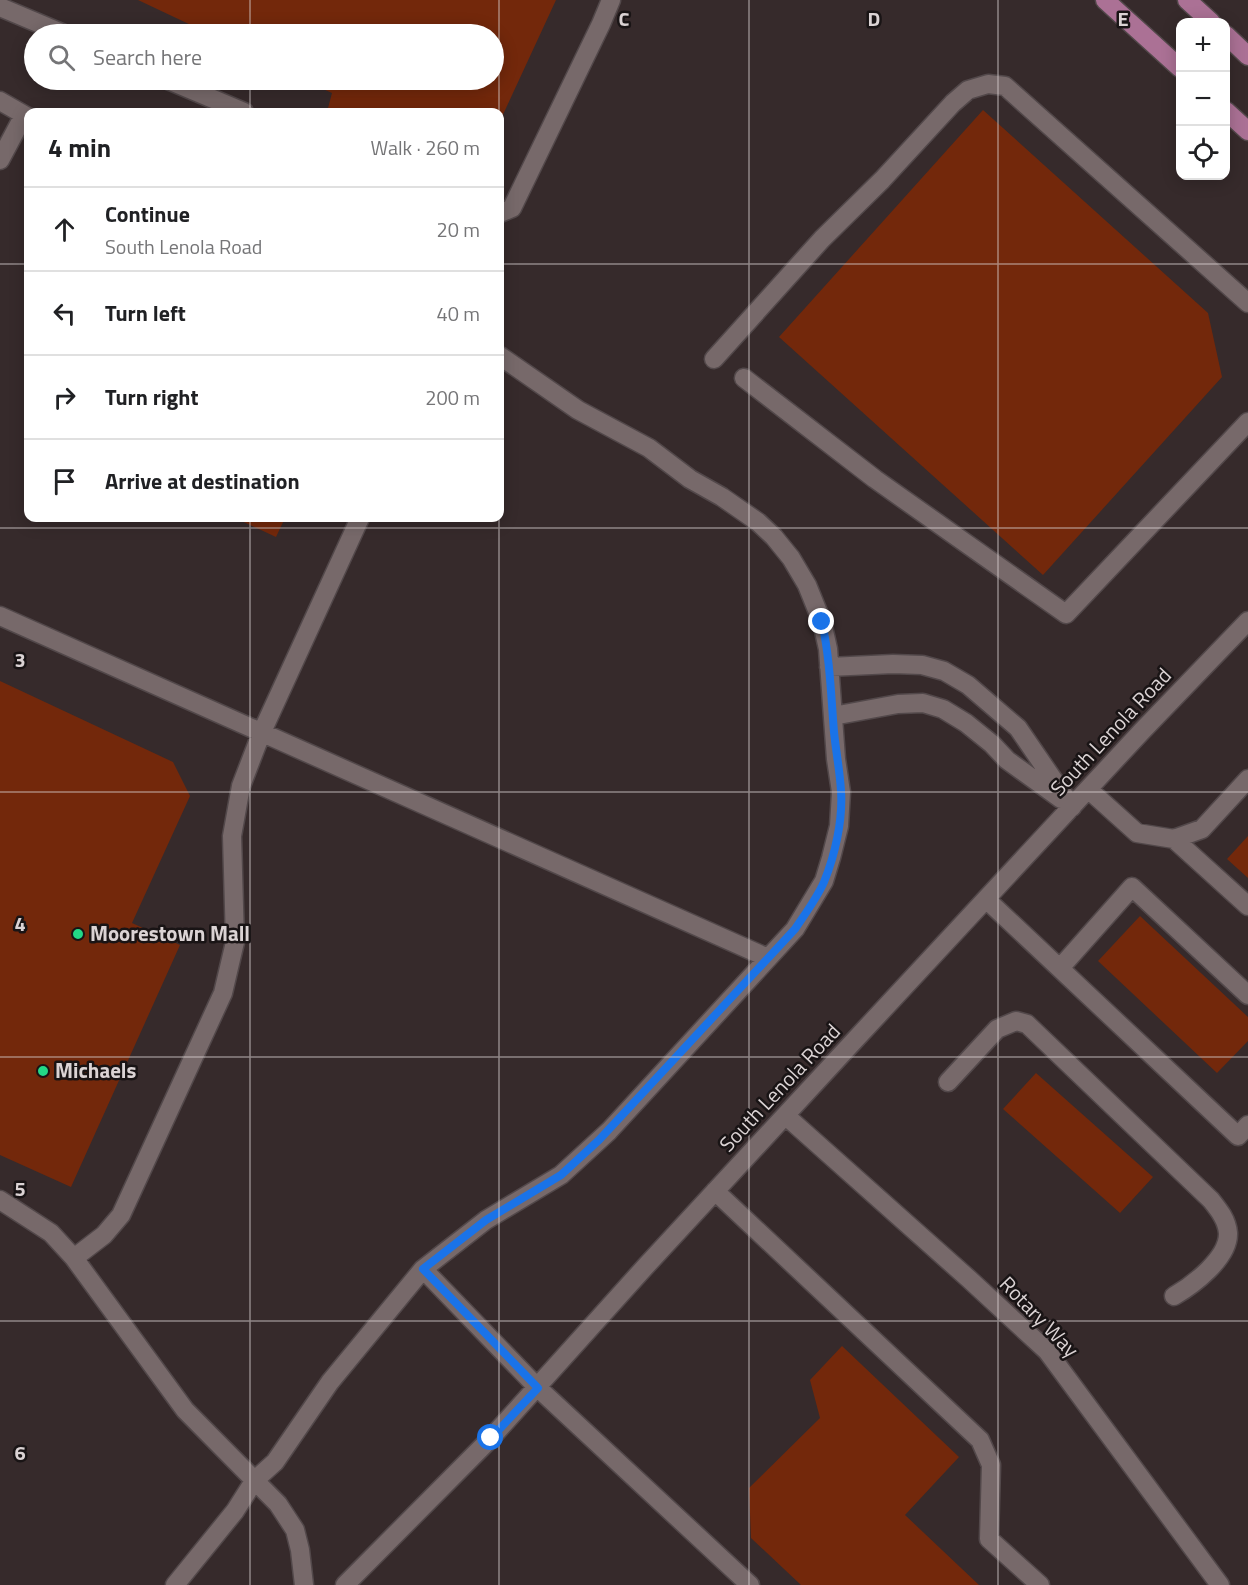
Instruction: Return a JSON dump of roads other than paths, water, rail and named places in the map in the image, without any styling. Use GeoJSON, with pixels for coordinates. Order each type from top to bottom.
{"type":"FeatureCollection","features":[{"type":"Feature","properties":{"kind":"main road"},"geometry":{"type":"LineString","coordinates":[[1105,0],[1176,65]]}},
{"type":"Feature","properties":{"kind":"main road"},"geometry":{"type":"LineString","coordinates":[[1187,0],[1207,18]]}},
{"type":"Feature","properties":{"kind":"main road"},"geometry":{"type":"LineString","coordinates":[[1230,39],[1248,56]]}},
{"type":"Feature","properties":{"kind":"main road"},"geometry":{"type":"LineString","coordinates":[[1230,115],[1248,131]]}},
{"type":"Feature","properties":{"kind":"street"},"geometry":{"type":"LineString","coordinates":[[504,211],[512,208],[602,24],[611,0]]}},
{"type":"Feature","properties":{"kind":"street"},"geometry":{"type":"LineString","coordinates":[[0,7],[40,24]]}},
{"type":"Feature","properties":{"kind":"street"},"geometry":{"type":"LineString","coordinates":[[714,359],[822,239],[882,180],[952,103],[968,90],[988,84],[1005,86],[1248,303]]}},
{"type":"Feature","properties":{"kind":"street"},"geometry":{"type":"LineString","coordinates":[[192,90],[234,108]]}},
{"type":"Feature","properties":{"kind":"street"},"geometry":{"type":"LineString","coordinates":[[0,101],[24,115]]}},
{"type":"Feature","properties":{"kind":"street"},"geometry":{"type":"LineString","coordinates":[[0,160],[24,119]]}},
{"type":"Feature","properties":{"kind":"street"},"geometry":{"type":"LineString","coordinates":[[175,1585],[235,1512],[254,1480],[275,1462],[330,1382],[423,1269],[486,1220],[561,1175],[609,1131],[795,929],[824,881],[831,858],[839,826],[841,792],[836,759],[830,667],[822,622],[807,585],[791,558],[758,522],[722,497],[690,479],[649,448],[578,410],[504,359]]}},
{"type":"Feature","properties":{"kind":"street"},"geometry":{"type":"LineString","coordinates":[[744,378],[875,479],[1066,614],[1248,422]]}},
{"type":"Feature","properties":{"kind":"street"},"geometry":{"type":"LineString","coordinates":[[74,1258],[104,1235],[121,1215],[223,993],[235,942],[232,836],[241,786],[261,734],[358,522]]}},
{"type":"Feature","properties":{"kind":"street"},"geometry":{"type":"LineString","coordinates":[[0,616],[768,958]]}},
{"type":"Feature","properties":{"kind":"street","name":"South Lenola Road"},"geometry":{"type":"LineString","coordinates":[[345,1585],[538,1388],[715,1191],[1088,789],[1248,621]]}},
{"type":"Feature","properties":{"kind":"street"},"geometry":{"type":"LineString","coordinates":[[830,667],[893,663],[922,665],[944,671],[968,685],[1018,728],[1072,807]]}},
{"type":"Feature","properties":{"kind":"street"},"geometry":{"type":"LineString","coordinates":[[833,716],[879,706],[923,703],[943,709],[966,723],[992,744],[1007,760],[1072,807]]}},
{"type":"Feature","properties":{"kind":"street"},"geometry":{"type":"LineString","coordinates":[[1088,789],[1137,833],[1174,839],[1202,829],[1248,779]]}},
{"type":"Feature","properties":{"kind":"street"},"geometry":{"type":"LineString","coordinates":[[1174,839],[1248,906]]}},
{"type":"Feature","properties":{"kind":"street"},"geometry":{"type":"LineString","coordinates":[[1060,968],[1132,886],[1248,995]]}},
{"type":"Feature","properties":{"kind":"street"},"geometry":{"type":"LineString","coordinates":[[986,899],[1239,1136],[1248,1125]]}},
{"type":"Feature","properties":{"kind":"street"},"geometry":{"type":"LineString","coordinates":[[948,1082],[997,1029],[1016,1021],[1027,1024],[1211,1200],[1223,1216],[1228,1234],[1224,1251],[1192,1285],[1174,1296]]}},
{"type":"Feature","properties":{"kind":"street","name":"Rotary Way"},"geometry":{"type":"LineString","coordinates":[[786,1116],[969,1279],[1047,1352],[1221,1585]]}},
{"type":"Feature","properties":{"kind":"street"},"geometry":{"type":"LineString","coordinates":[[715,1191],[980,1440],[991,1465],[989,1539],[1040,1585]]}},
{"type":"Feature","properties":{"kind":"street"},"geometry":{"type":"LineString","coordinates":[[0,1200],[51,1233],[74,1258],[185,1410],[278,1504],[296,1530],[304,1585]]}},
{"type":"Feature","properties":{"kind":"street"},"geometry":{"type":"LineString","coordinates":[[423,1269],[538,1388],[750,1585]]}},
{"type":"Feature","properties":{"kind":"place","name":"Moorestown Mall"},"geometry":{"type":"Point","coordinates":[78,934]}},
{"type":"Feature","properties":{"kind":"place","name":"Michaels"},"geometry":{"type":"Point","coordinates":[43,1071]}}]}
